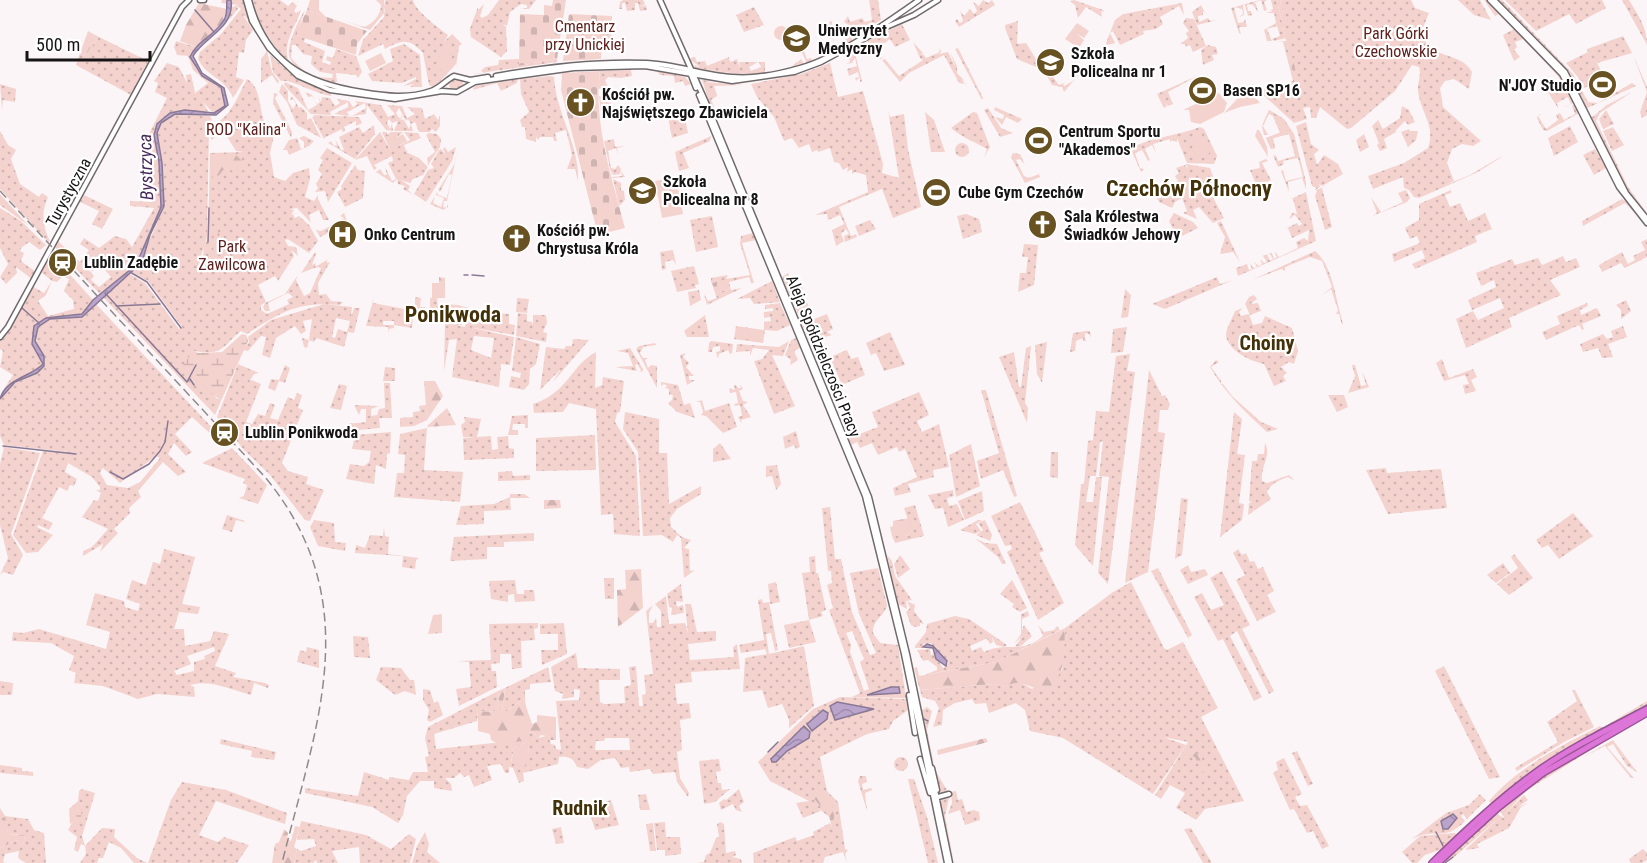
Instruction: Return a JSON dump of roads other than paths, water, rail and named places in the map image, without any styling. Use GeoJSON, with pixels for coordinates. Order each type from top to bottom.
{"type":"FeatureCollection","features":[{"type":"Feature","properties":{"kind":"highway"},"geometry":{"type":"LineString","coordinates":[[1432,863],[1498,805],[1560,756],[1647,711]]}},
{"type":"Feature","properties":{"kind":"highway"},"geometry":{"type":"LineString","coordinates":[[1438,863],[1491,811]]}},
{"type":"Feature","properties":{"kind":"main road","name":"Turystyczna"},"geometry":{"type":"LineString","coordinates":[[155,57],[184,0]]}},
{"type":"Feature","properties":{"kind":"main road","name":"Turystyczna"},"geometry":{"type":"LineString","coordinates":[[0,337],[8,327],[184,4],[189,0]]}},
{"type":"Feature","properties":{"kind":"main road"},"geometry":{"type":"LineString","coordinates":[[247,0],[252,21],[281,60],[303,79],[332,89],[395,99],[457,92],[483,81],[574,68],[645,66],[743,77],[802,68],[870,32],[919,0]]}},
{"type":"Feature","properties":{"kind":"main road","name":"Aleja Spółdzielczości Pracy"},"geometry":{"type":"LineString","coordinates":[[660,0],[698,86],[774,276],[869,499],[910,680]]}},
{"type":"Feature","properties":{"kind":"main road"},"geometry":{"type":"LineString","coordinates":[[332,89],[403,96],[434,90],[456,75],[476,79],[567,65],[643,63],[675,66],[706,77],[740,81],[804,70],[938,0]]}},
{"type":"Feature","properties":{"kind":"main road"},"geometry":{"type":"LineString","coordinates":[[1495,2],[1559,66],[1626,193],[1647,219]]}},
{"type":"Feature","properties":{"kind":"main road","name":"Aleja Spółdzielczości Pracy"},"geometry":{"type":"LineString","coordinates":[[682,52],[867,501],[910,680]]}},
{"type":"Feature","properties":{"kind":"main road"},"geometry":{"type":"LineString","coordinates":[[675,66],[684,58]]}},
{"type":"Feature","properties":{"kind":"main road"},"geometry":{"type":"LineString","coordinates":[[698,86],[706,77]]}},
{"type":"Feature","properties":{"kind":"main road"},"geometry":{"type":"LineString","coordinates":[[450,78],[447,86],[451,91]]}},
{"type":"Feature","properties":{"kind":"main road"},"geometry":{"type":"LineString","coordinates":[[462,78],[463,89]]}},
{"type":"Feature","properties":{"kind":"main road"},"geometry":{"type":"LineString","coordinates":[[1585,114],[1619,187],[1647,223]]}},
{"type":"Feature","properties":{"kind":"main road"},"geometry":{"type":"LineString","coordinates":[[774,276],[781,272]]}},
{"type":"Feature","properties":{"kind":"main road"},"geometry":{"type":"LineString","coordinates":[[910,680],[915,733]]}},
{"type":"Feature","properties":{"kind":"main road"},"geometry":{"type":"LineString","coordinates":[[910,680],[945,838]]}},
{"type":"Feature","properties":{"kind":"main road"},"geometry":{"type":"LineString","coordinates":[[910,686],[949,863]]}},
{"type":"Feature","properties":{"kind":"main road"},"geometry":{"type":"LineString","coordinates":[[925,747],[939,797],[949,863]]}},
{"type":"Feature","properties":{"kind":"main road"},"geometry":{"type":"LineString","coordinates":[[920,759],[936,811]]}},
{"type":"Feature","properties":{"kind":"main road"},"geometry":{"type":"LineString","coordinates":[[939,797],[949,794]]}},
{"type":"Feature","properties":{"kind":"water"},"geometry":{"type":"Polygon","coordinates":[[[227,0],[231,0],[231,10],[224,25],[193,56],[202,73],[224,88],[228,105],[216,115],[175,114],[161,123],[157,133],[162,163],[164,206],[150,235],[142,262],[82,317],[50,319],[38,327],[35,341],[44,356],[44,366],[37,373],[15,382],[0,399],[8,386],[43,364],[32,344],[34,326],[46,318],[82,314],[93,300],[136,265],[161,207],[159,162],[154,135],[157,124],[170,113],[185,110],[214,113],[225,106],[221,87],[202,76],[190,57],[225,18],[227,0]]]}},
{"type":"Feature","properties":{"kind":"water"},"geometry":{"type":"Polygon","coordinates":[[[927,644],[933,646],[947,661],[946,666],[936,659],[933,648],[923,647],[927,644]]]}},
{"type":"Feature","properties":{"kind":"water"},"geometry":{"type":"Polygon","coordinates":[[[891,687],[899,687],[900,693],[867,695],[891,687]]]}},
{"type":"Feature","properties":{"kind":"water"},"geometry":{"type":"Polygon","coordinates":[[[837,702],[874,709],[835,720],[830,706],[837,702]]]}},
{"type":"Feature","properties":{"kind":"water"},"geometry":{"type":"Polygon","coordinates":[[[823,710],[828,713],[827,719],[812,731],[807,724],[823,710]]]}},
{"type":"Feature","properties":{"kind":"water"},"geometry":{"type":"Polygon","coordinates":[[[804,726],[810,732],[809,738],[787,751],[776,762],[772,762],[771,759],[804,726]]]}},
{"type":"Feature","properties":{"kind":"water"},"geometry":{"type":"Polygon","coordinates":[[[1453,814],[1457,818],[1448,829],[1443,829],[1441,821],[1453,814]]]}},
{"type":"Feature","properties":{"kind":"waterway"},"geometry":{"type":"LineString","coordinates":[[195,10],[214,32]]}},
{"type":"Feature","properties":{"kind":"waterway"},"geometry":{"type":"LineString","coordinates":[[208,242],[209,208]]}},
{"type":"Feature","properties":{"kind":"waterway"},"geometry":{"type":"LineString","coordinates":[[130,272],[147,282],[181,328]]}},
{"type":"Feature","properties":{"kind":"waterway"},"geometry":{"type":"LineString","coordinates":[[472,275],[484,276]]}},
{"type":"Feature","properties":{"kind":"waterway"},"geometry":{"type":"LineString","coordinates":[[105,293],[187,382],[196,365]]}},
{"type":"Feature","properties":{"kind":"waterway"},"geometry":{"type":"LineString","coordinates":[[116,306],[160,304]]}},
{"type":"Feature","properties":{"kind":"waterway"},"geometry":{"type":"LineString","coordinates":[[22,308],[39,323]]}},
{"type":"Feature","properties":{"kind":"waterway"},"geometry":{"type":"LineString","coordinates":[[190,379],[194,385]]}},
{"type":"Feature","properties":{"kind":"waterway"},"geometry":{"type":"LineString","coordinates":[[110,472],[123,479],[149,464],[165,442],[168,421]]}},
{"type":"Feature","properties":{"kind":"waterway"},"geometry":{"type":"LineString","coordinates":[[3,446],[76,454]]}},
{"type":"Feature","properties":{"kind":"waterway"},"geometry":{"type":"LineString","coordinates":[[915,684],[918,699]]}},
{"type":"Feature","properties":{"kind":"waterway"},"geometry":{"type":"LineString","coordinates":[[906,696],[907,700]]}},
{"type":"Feature","properties":{"kind":"waterway"},"geometry":{"type":"LineString","coordinates":[[1606,727],[1647,705]]}},
{"type":"Feature","properties":{"kind":"waterway"},"geometry":{"type":"LineString","coordinates":[[922,718],[928,721]]}},
{"type":"Feature","properties":{"kind":"waterway"},"geometry":{"type":"LineString","coordinates":[[1596,732],[1603,728]]}},
{"type":"Feature","properties":{"kind":"waterway"},"geometry":{"type":"LineString","coordinates":[[768,752],[778,742]]}},
{"type":"Feature","properties":{"kind":"waterway"},"geometry":{"type":"LineString","coordinates":[[1436,832],[1443,846]]}},
{"type":"Feature","properties":{"kind":"waterway"},"geometry":{"type":"LineString","coordinates":[[1445,863],[1453,857]]}},
{"type":"Feature","properties":{"kind":"railway"},"geometry":{"type":"LineString","coordinates":[[0,191],[265,477],[297,524],[316,571],[325,618],[325,665],[319,713],[282,863]]}},
{"type":"Feature","properties":{"kind":"place","name":"Uniwerytet Medyczny"},"geometry":{"type":"Point","coordinates":[797,39]}},
{"type":"Feature","properties":{"kind":"place","name":"Szkoła Policealna nr 1"},"geometry":{"type":"Point","coordinates":[1050,62]}},
{"type":"Feature","properties":{"kind":"place","name":"N'JOY Studio"},"geometry":{"type":"Point","coordinates":[1603,85]}},
{"type":"Feature","properties":{"kind":"place","name":"Basen SP16"},"geometry":{"type":"Point","coordinates":[1202,90]}},
{"type":"Feature","properties":{"kind":"place","name":"Kościół pw. Najświętszego Zbawiciela"},"geometry":{"type":"Point","coordinates":[581,103]}},
{"type":"Feature","properties":{"kind":"place","name":"Centrum Sportu \"Akademos\""},"geometry":{"type":"Point","coordinates":[1038,140]}},
{"type":"Feature","properties":{"kind":"place","name":"Szkoła Policealna nr 8"},"geometry":{"type":"Point","coordinates":[642,190]}},
{"type":"Feature","properties":{"kind":"place","name":"Cube Gym Czechów"},"geometry":{"type":"Point","coordinates":[937,192]}},
{"type":"Feature","properties":{"kind":"place","name":"Sala Królestwa Świadków Jehowy"},"geometry":{"type":"Point","coordinates":[1043,225]}},
{"type":"Feature","properties":{"kind":"place","name":"Onko Centrum"},"geometry":{"type":"Point","coordinates":[343,234]}},
{"type":"Feature","properties":{"kind":"place","name":"Kościół pw. Chrystusa Króla"},"geometry":{"type":"Point","coordinates":[516,239]}},
{"type":"Feature","properties":{"kind":"place","name":"Lublin Zadębie"},"geometry":{"type":"Point","coordinates":[63,262]}},
{"type":"Feature","properties":{"kind":"place","name":"Lublin Ponikwoda"},"geometry":{"type":"Point","coordinates":[224,432]}},
{"type":"Feature","properties":{"kind":"district","name":"Czechów Północny"},"geometry":{"type":"Point","coordinates":[1189,188]}},
{"type":"Feature","properties":{"kind":"district","name":"Ponikwoda"},"geometry":{"type":"Point","coordinates":[453,314]}},
{"type":"Feature","properties":{"kind":"district","name":"Choiny"},"geometry":{"type":"Point","coordinates":[1267,343]}},
{"type":"Feature","properties":{"kind":"district","name":"Rudnik"},"geometry":{"type":"Point","coordinates":[580,808]}},
{"type":"Feature","properties":{"kind":"park label","name":"Cmentarz przy Unickiej"},"geometry":{"type":"Point","coordinates":[585,35]}},
{"type":"Feature","properties":{"kind":"park label","name":"Park Górki Czechowskie"},"geometry":{"type":"Point","coordinates":[1396,42]}},
{"type":"Feature","properties":{"kind":"park label","name":"ROD \"Kalina\""},"geometry":{"type":"Point","coordinates":[246,129]}},
{"type":"Feature","properties":{"kind":"park label","name":"Park Zawilcowa"},"geometry":{"type":"Point","coordinates":[232,255]}},
{"type":"Feature","properties":{"kind":"water label","name":"Bystrzyca"},"geometry":{"type":"Point","coordinates":[146,167]}}]}
